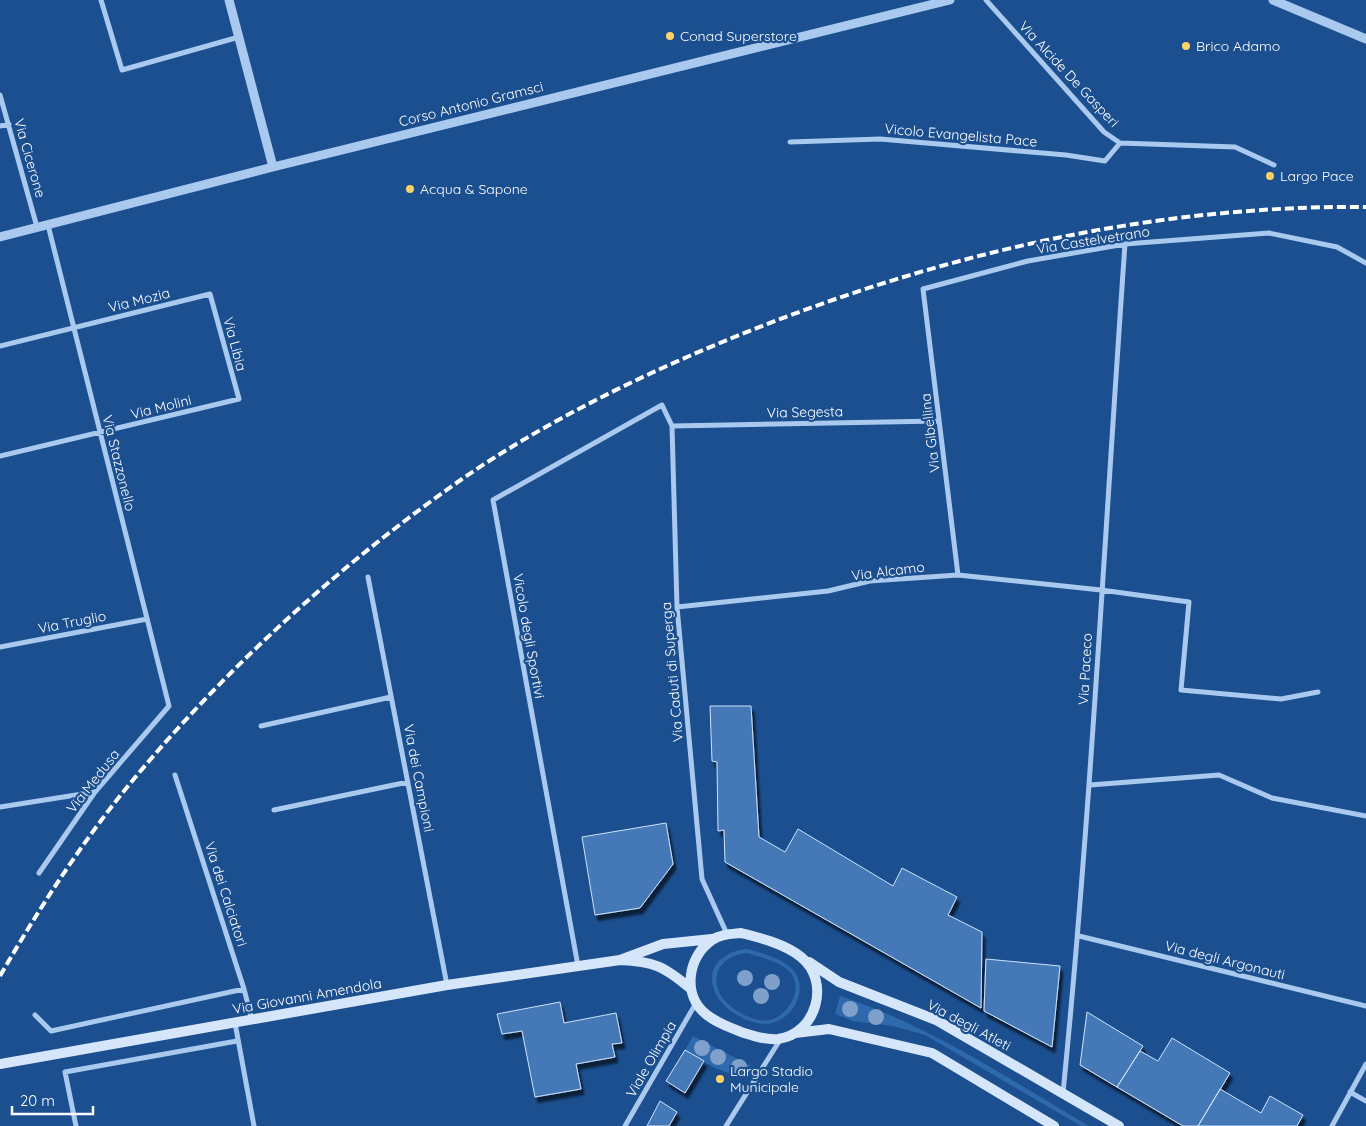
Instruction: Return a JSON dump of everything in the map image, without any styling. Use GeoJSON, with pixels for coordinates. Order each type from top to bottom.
{"type":"FeatureCollection","features":[{"type":"Feature","properties":{"kind":"main road"},"geometry":{"type":"LineString","coordinates":[[620,960],[663,944],[713,939],[727,934],[741,933],[755,936],[789,950],[802,958],[812,969],[817,983],[818,998],[810,1019],[794,1034]]}},
{"type":"Feature","properties":{"kind":"main road"},"geometry":{"type":"LineString","coordinates":[[713,939],[702,948],[694,960],[690,974],[691,989],[696,1003],[706,1015],[718,1023],[767,1040],[829,1029],[932,1054],[1054,1126]]}},
{"type":"Feature","properties":{"kind":"main road","name":"Via degli Atleti"},"geometry":{"type":"LineString","coordinates":[[802,958],[839,982],[936,1020],[1119,1126]]}},
{"type":"Feature","properties":{"kind":"main road","name":"Via Giovanni Amendola"},"geometry":{"type":"LineString","coordinates":[[0,1064],[252,1021],[447,985],[620,960]]}},
{"type":"Feature","properties":{"kind":"main road"},"geometry":{"type":"LineString","coordinates":[[620,960],[646,961],[668,970],[691,989]]}},
{"type":"Feature","properties":{"kind":"street"},"geometry":{"type":"LineString","coordinates":[[101,0],[122,70],[239,37]]}},
{"type":"Feature","properties":{"kind":"street"},"geometry":{"type":"LineString","coordinates":[[229,0],[273,167]]}},
{"type":"Feature","properties":{"kind":"street","name":"Corso Antonio Gramsci"},"geometry":{"type":"LineString","coordinates":[[0,237],[273,167],[950,0]]}},
{"type":"Feature","properties":{"kind":"street","name":"Via Alcide De Gasperi"},"geometry":{"type":"LineString","coordinates":[[986,0],[1104,132],[1120,142],[1235,147],[1274,165]]}},
{"type":"Feature","properties":{"kind":"street"},"geometry":{"type":"LineString","coordinates":[[1273,0],[1366,39]]}},
{"type":"Feature","properties":{"kind":"street","name":"Via Cicerone"},"geometry":{"type":"LineString","coordinates":[[0,95],[37,227]]}},
{"type":"Feature","properties":{"kind":"street"},"geometry":{"type":"LineString","coordinates":[[0,126],[9,124]]}},
{"type":"Feature","properties":{"kind":"street","name":"Vicolo Evangelista Pace"},"geometry":{"type":"LineString","coordinates":[[790,142],[880,138],[1066,155],[1105,161],[1120,142]]}},
{"type":"Feature","properties":{"kind":"street","name":"Via Stazzonello"},"geometry":{"type":"LineString","coordinates":[[48,225],[170,706]]}},
{"type":"Feature","properties":{"kind":"street","name":"Via Castelvetrano"},"geometry":{"type":"LineString","coordinates":[[923,289],[1028,261],[1124,244],[1269,233],[1337,248],[1366,263]]}},
{"type":"Feature","properties":{"kind":"street","name":"Via Paceco"},"geometry":{"type":"LineString","coordinates":[[1063,1094],[1079,936],[1090,785],[1124,244]]}},
{"type":"Feature","properties":{"kind":"street","name":"Via Gibellina"},"geometry":{"type":"LineString","coordinates":[[923,289],[958,575]]}},
{"type":"Feature","properties":{"kind":"street","name":"Via Mozia"},"geometry":{"type":"LineString","coordinates":[[0,346],[210,294]]}},
{"type":"Feature","properties":{"kind":"street","name":"Via Libia"},"geometry":{"type":"LineString","coordinates":[[210,294],[239,399]]}},
{"type":"Feature","properties":{"kind":"street","name":"Via Molini"},"geometry":{"type":"LineString","coordinates":[[0,456],[100,434],[239,399]]}},
{"type":"Feature","properties":{"kind":"street","name":"Via Caduti di Superga"},"geometry":{"type":"LineString","coordinates":[[662,405],[672,426],[677,607],[702,879],[727,934]]}},
{"type":"Feature","properties":{"kind":"street","name":"Vicolo degli Sportivi"},"geometry":{"type":"LineString","coordinates":[[578,966],[493,500],[662,405]]}},
{"type":"Feature","properties":{"kind":"street","name":"Via Segesta"},"geometry":{"type":"LineString","coordinates":[[672,426],[940,421]]}},
{"type":"Feature","properties":{"kind":"street","name":"Via Alcamo"},"geometry":{"type":"LineString","coordinates":[[677,607],[828,591],[870,581],[958,575],[1101,590],[1189,602],[1181,690],[1281,698],[1318,692]]}},
{"type":"Feature","properties":{"kind":"street","name":"Via dei Campioni"},"geometry":{"type":"LineString","coordinates":[[368,577],[447,985]]}},
{"type":"Feature","properties":{"kind":"street","name":"Via Truglio"},"geometry":{"type":"LineString","coordinates":[[0,648],[147,619]]}},
{"type":"Feature","properties":{"kind":"street"},"geometry":{"type":"LineString","coordinates":[[261,726],[391,697]]}},
{"type":"Feature","properties":{"kind":"street","name":"Via Medusa"},"geometry":{"type":"LineString","coordinates":[[39,873],[95,792],[170,706]]}},
{"type":"Feature","properties":{"kind":"street","name":"Via dei Calciatori"},"geometry":{"type":"LineString","coordinates":[[176,775],[244,989],[252,1021]]}},
{"type":"Feature","properties":{"kind":"street"},"geometry":{"type":"LineString","coordinates":[[1090,785],[1220,775],[1272,798],[1366,816]]}},
{"type":"Feature","properties":{"kind":"street"},"geometry":{"type":"LineString","coordinates":[[274,810],[408,782]]}},
{"type":"Feature","properties":{"kind":"street"},"geometry":{"type":"LineString","coordinates":[[0,807],[95,792]]}},
{"type":"Feature","properties":{"kind":"street","name":"Via degli Argonauti"},"geometry":{"type":"LineString","coordinates":[[1079,936],[1366,1006]]}},
{"type":"Feature","properties":{"kind":"street"},"geometry":{"type":"LineString","coordinates":[[35,1016],[51,1031],[244,989]]}},
{"type":"Feature","properties":{"kind":"street","name":"Viale Olimpia"},"geometry":{"type":"LineString","coordinates":[[625,1126],[696,1003]]}},
{"type":"Feature","properties":{"kind":"street"},"geometry":{"type":"LineString","coordinates":[[235,1023],[254,1126]]}},
{"type":"Feature","properties":{"kind":"street"},"geometry":{"type":"LineString","coordinates":[[726,1126],[781,1039]]}},
{"type":"Feature","properties":{"kind":"street"},"geometry":{"type":"LineString","coordinates":[[76,1126],[66,1072],[237,1041]]}},
{"type":"Feature","properties":{"kind":"street"},"geometry":{"type":"LineString","coordinates":[[1332,1126],[1366,1064]]}},
{"type":"Feature","properties":{"kind":"street"},"geometry":{"type":"LineString","coordinates":[[1350,1092],[1366,1101]]}},
{"type":"Feature","properties":{"kind":"shaded area"},"geometry":{"type":"Polygon","coordinates":[[[747,949],[777,959],[788,965],[797,977],[800,985],[797,1001],[793,1009],[780,1020],[764,1024],[747,1020],[731,1011],[719,999],[712,983],[714,967],[724,957],[739,950],[747,949]],[[747,953],[733,957],[722,965],[717,976],[719,992],[727,1003],[741,1013],[764,1021],[770,1020],[789,1007],[793,1000],[795,992],[794,977],[780,965],[747,953]]]}},
{"type":"Feature","properties":{"kind":"shaded area"},"geometry":{"type":"Polygon","coordinates":[[[840,996],[873,1008],[937,1037],[1089,1126],[1081,1126],[925,1035],[893,1026],[853,1021],[835,1014],[840,996]]]}},
{"type":"Feature","properties":{"kind":"shaded area"},"geometry":{"type":"Polygon","coordinates":[[[693,1036],[751,1066],[745,1072],[737,1074],[728,1073],[708,1064],[685,1050],[693,1036]]]}},
{"type":"Feature","properties":{"kind":"building"},"geometry":{"type":"Polygon","coordinates":[[[710,706],[751,706],[759,837],[785,852],[798,829],[893,886],[902,868],[957,897],[948,915],[982,932],[981,1008],[725,862],[724,830],[718,831],[717,762],[712,761],[710,706]]]}},
{"type":"Feature","properties":{"kind":"building"},"geometry":{"type":"Polygon","coordinates":[[[666,823],[673,864],[640,908],[595,915],[582,837],[666,823]]]}},
{"type":"Feature","properties":{"kind":"building"},"geometry":{"type":"Polygon","coordinates":[[[986,959],[1060,966],[1052,1047],[984,1011],[986,959]]]}},
{"type":"Feature","properties":{"kind":"building"},"geometry":{"type":"Polygon","coordinates":[[[560,1002],[564,1023],[616,1013],[622,1043],[612,1044],[615,1057],[576,1064],[581,1089],[535,1097],[522,1031],[502,1034],[497,1014],[560,1002]]]}},
{"type":"Feature","properties":{"kind":"building"},"geometry":{"type":"Polygon","coordinates":[[[1087,1012],[1143,1046],[1117,1087],[1080,1065],[1087,1012]]]}},
{"type":"Feature","properties":{"kind":"building"},"geometry":{"type":"Polygon","coordinates":[[[1172,1038],[1230,1073],[1198,1126],[1183,1126],[1117,1087],[1140,1051],[1158,1061],[1172,1038]]]}},
{"type":"Feature","properties":{"kind":"building"},"geometry":{"type":"Polygon","coordinates":[[[685,1050],[704,1061],[685,1093],[666,1081],[685,1050]]]}},
{"type":"Feature","properties":{"kind":"building"},"geometry":{"type":"Polygon","coordinates":[[[1220,1089],[1261,1113],[1270,1096],[1303,1115],[1297,1126],[1198,1126],[1220,1089]]]}},
{"type":"Feature","properties":{"kind":"building"},"geometry":{"type":"Polygon","coordinates":[[[660,1101],[677,1112],[669,1126],[647,1126],[660,1101]]]}},
{"type":"Feature","properties":{"kind":"railway"},"geometry":{"type":"LineString","coordinates":[[0,976],[90,835],[161,748],[240,664],[282,623],[416,512],[494,458],[559,419],[662,368],[732,338],[808,309],[885,283],[963,260],[1043,241],[1123,226],[1203,215],[1284,209],[1366,207]]}},
{"type":"Feature","properties":{"kind":"place","name":"Conad Superstore"},"geometry":{"type":"Point","coordinates":[670,36]}},
{"type":"Feature","properties":{"kind":"place","name":"Brico Adamo"},"geometry":{"type":"Point","coordinates":[1186,46]}},
{"type":"Feature","properties":{"kind":"place","name":"Largo Pace"},"geometry":{"type":"Point","coordinates":[1270,176]}},
{"type":"Feature","properties":{"kind":"place","name":"Acqua & Sapone"},"geometry":{"type":"Point","coordinates":[410,189]}},
{"type":"Feature","properties":{"kind":"place","name":"Largo Stadio Municipale"},"geometry":{"type":"Point","coordinates":[720,1079]}}]}
